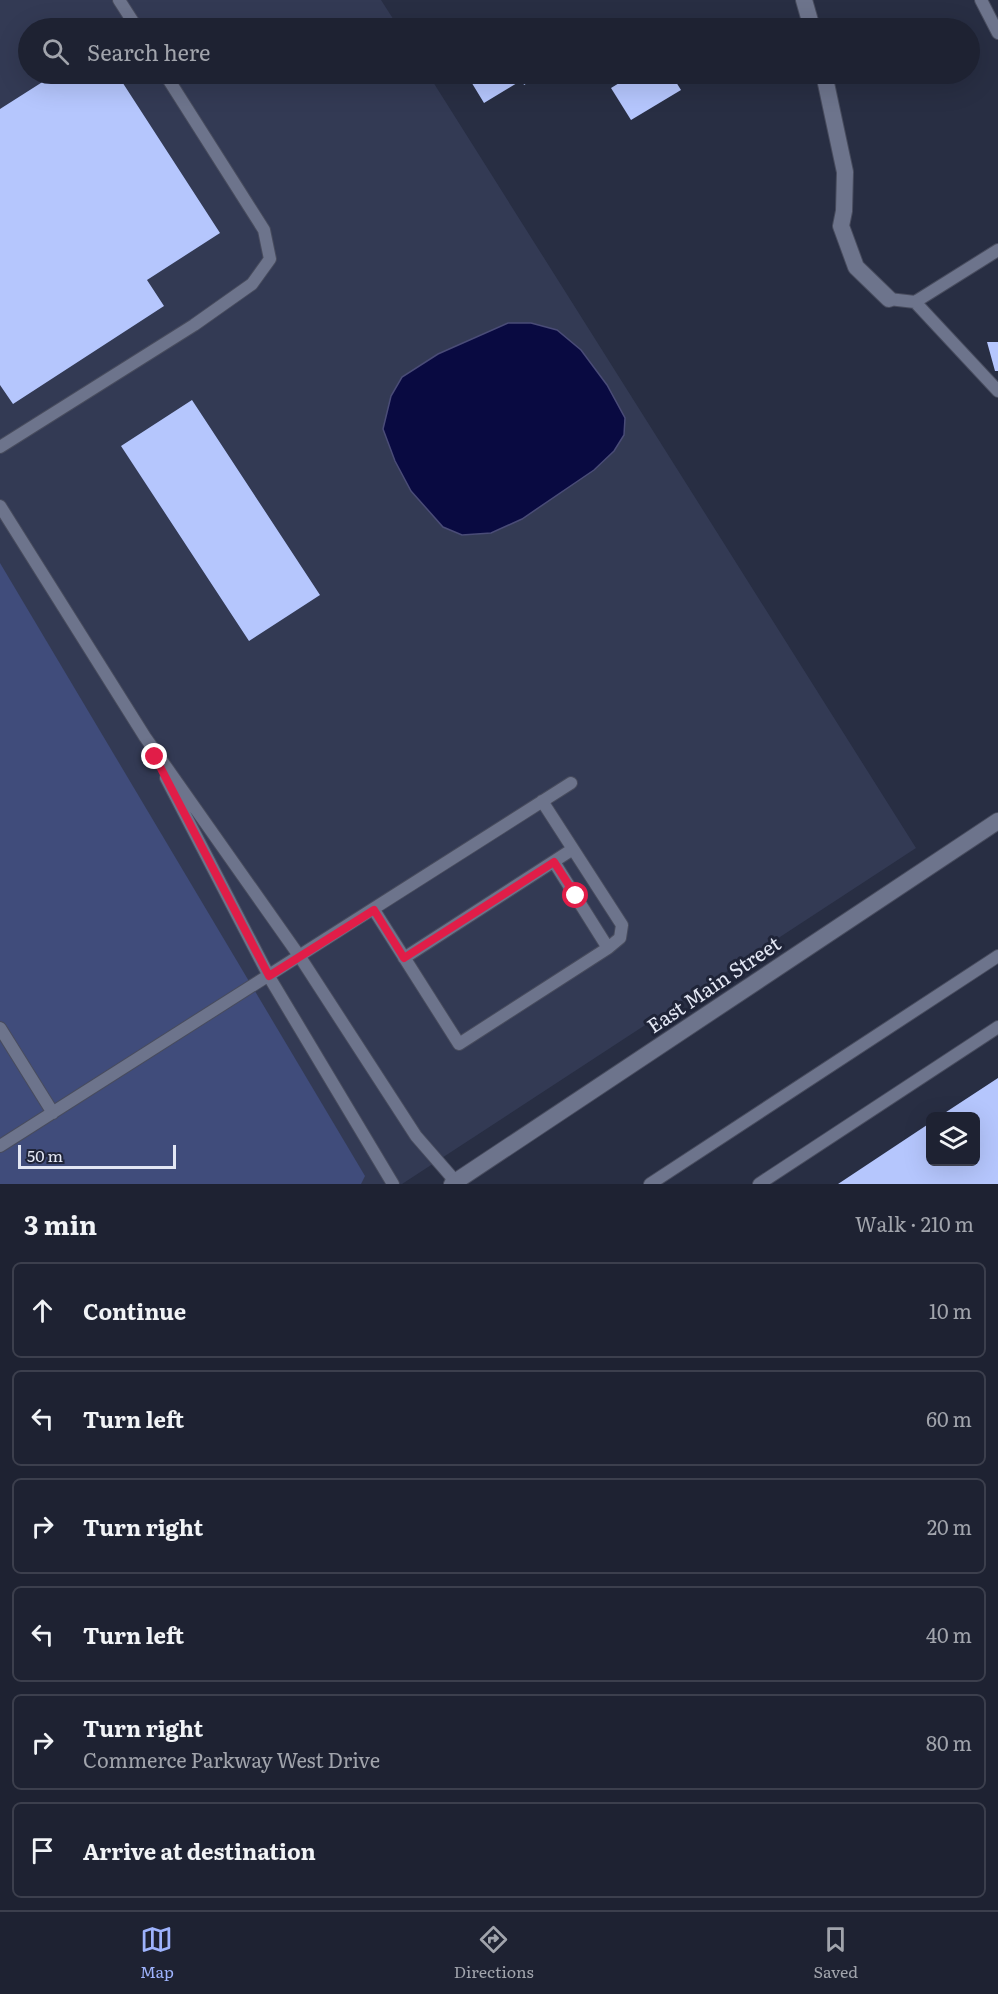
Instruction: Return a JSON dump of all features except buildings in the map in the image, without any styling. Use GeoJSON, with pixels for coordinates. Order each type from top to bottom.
{"type":"FeatureCollection","features":[{"type":"Feature","properties":{"kind":"main road"},"geometry":{"type":"LineString","coordinates":[[804,0],[809,18]]}},
{"type":"Feature","properties":{"kind":"main road"},"geometry":{"type":"LineString","coordinates":[[826,84],[845,172],[844,211],[841,226],[856,267],[889,299]]}},
{"type":"Feature","properties":{"kind":"main road","name":"East Main Street"},"geometry":{"type":"LineString","coordinates":[[454,1183],[998,821]]}},
{"type":"Feature","properties":{"kind":"lane"},"geometry":{"type":"LineString","coordinates":[[119,0],[131,18]]}},
{"type":"Feature","properties":{"kind":"lane"},"geometry":{"type":"LineString","coordinates":[[981,0],[998,33]]}},
{"type":"Feature","properties":{"kind":"lane"},"geometry":{"type":"LineString","coordinates":[[0,447],[194,325],[252,284],[270,259],[264,230],[171,84]]}},
{"type":"Feature","properties":{"kind":"lane"},"geometry":{"type":"LineString","coordinates":[[889,299],[915,302],[998,250]]}},
{"type":"Feature","properties":{"kind":"lane"},"geometry":{"type":"LineString","coordinates":[[915,302],[998,391]]}},
{"type":"Feature","properties":{"kind":"lane"},"geometry":{"type":"LineString","coordinates":[[0,506],[145,737],[300,957],[416,1136],[454,1183]]}},
{"type":"Feature","properties":{"kind":"lane"},"geometry":{"type":"LineString","coordinates":[[145,737],[269,976],[393,1184]]}},
{"type":"Feature","properties":{"kind":"lane"},"geometry":{"type":"LineString","coordinates":[[0,1146],[571,783]]}},
{"type":"Feature","properties":{"kind":"lane"},"geometry":{"type":"LineString","coordinates":[[374,910],[459,1044],[608,948],[620,938],[622,925],[542,801]]}},
{"type":"Feature","properties":{"kind":"lane"},"geometry":{"type":"LineString","coordinates":[[404,958],[573,849]]}},
{"type":"Feature","properties":{"kind":"lane"},"geometry":{"type":"LineString","coordinates":[[554,862],[608,948]]}},
{"type":"Feature","properties":{"kind":"lane"},"geometry":{"type":"LineString","coordinates":[[650,1184],[998,956]]}},
{"type":"Feature","properties":{"kind":"lane"},"geometry":{"type":"LineString","coordinates":[[759,1184],[998,1027]]}},
{"type":"Feature","properties":{"kind":"lane"},"geometry":{"type":"LineString","coordinates":[[0,1028],[4,1044],[53,1113]]}},
{"type":"Feature","properties":{"kind":"shaded area"},"geometry":{"type":"Polygon","coordinates":[[[0,0],[381,0],[393,18],[18,18],[18,84],[434,84],[916,848],[402,1184],[0,1184],[0,0]]]}},
{"type":"Feature","properties":{"kind":"shaded area"},"geometry":{"type":"Polygon","coordinates":[[[508,323],[531,323],[557,330],[581,350],[607,385],[625,418],[624,435],[614,451],[594,470],[522,519],[491,533],[462,535],[443,527],[411,491],[395,461],[383,429],[391,396],[402,377],[438,354],[508,323]]]}},
{"type":"Feature","properties":{"kind":"shaded area"},"geometry":{"type":"Polygon","coordinates":[[[0,563],[365,1176],[361,1184],[0,1184],[0,563]]]}},
{"type":"Feature","properties":{"kind":"route"},"geometry":{"type":"LineString","coordinates":[[155,757],[269,976],[374,910],[404,958],[554,862],[576,896]]}}]}
